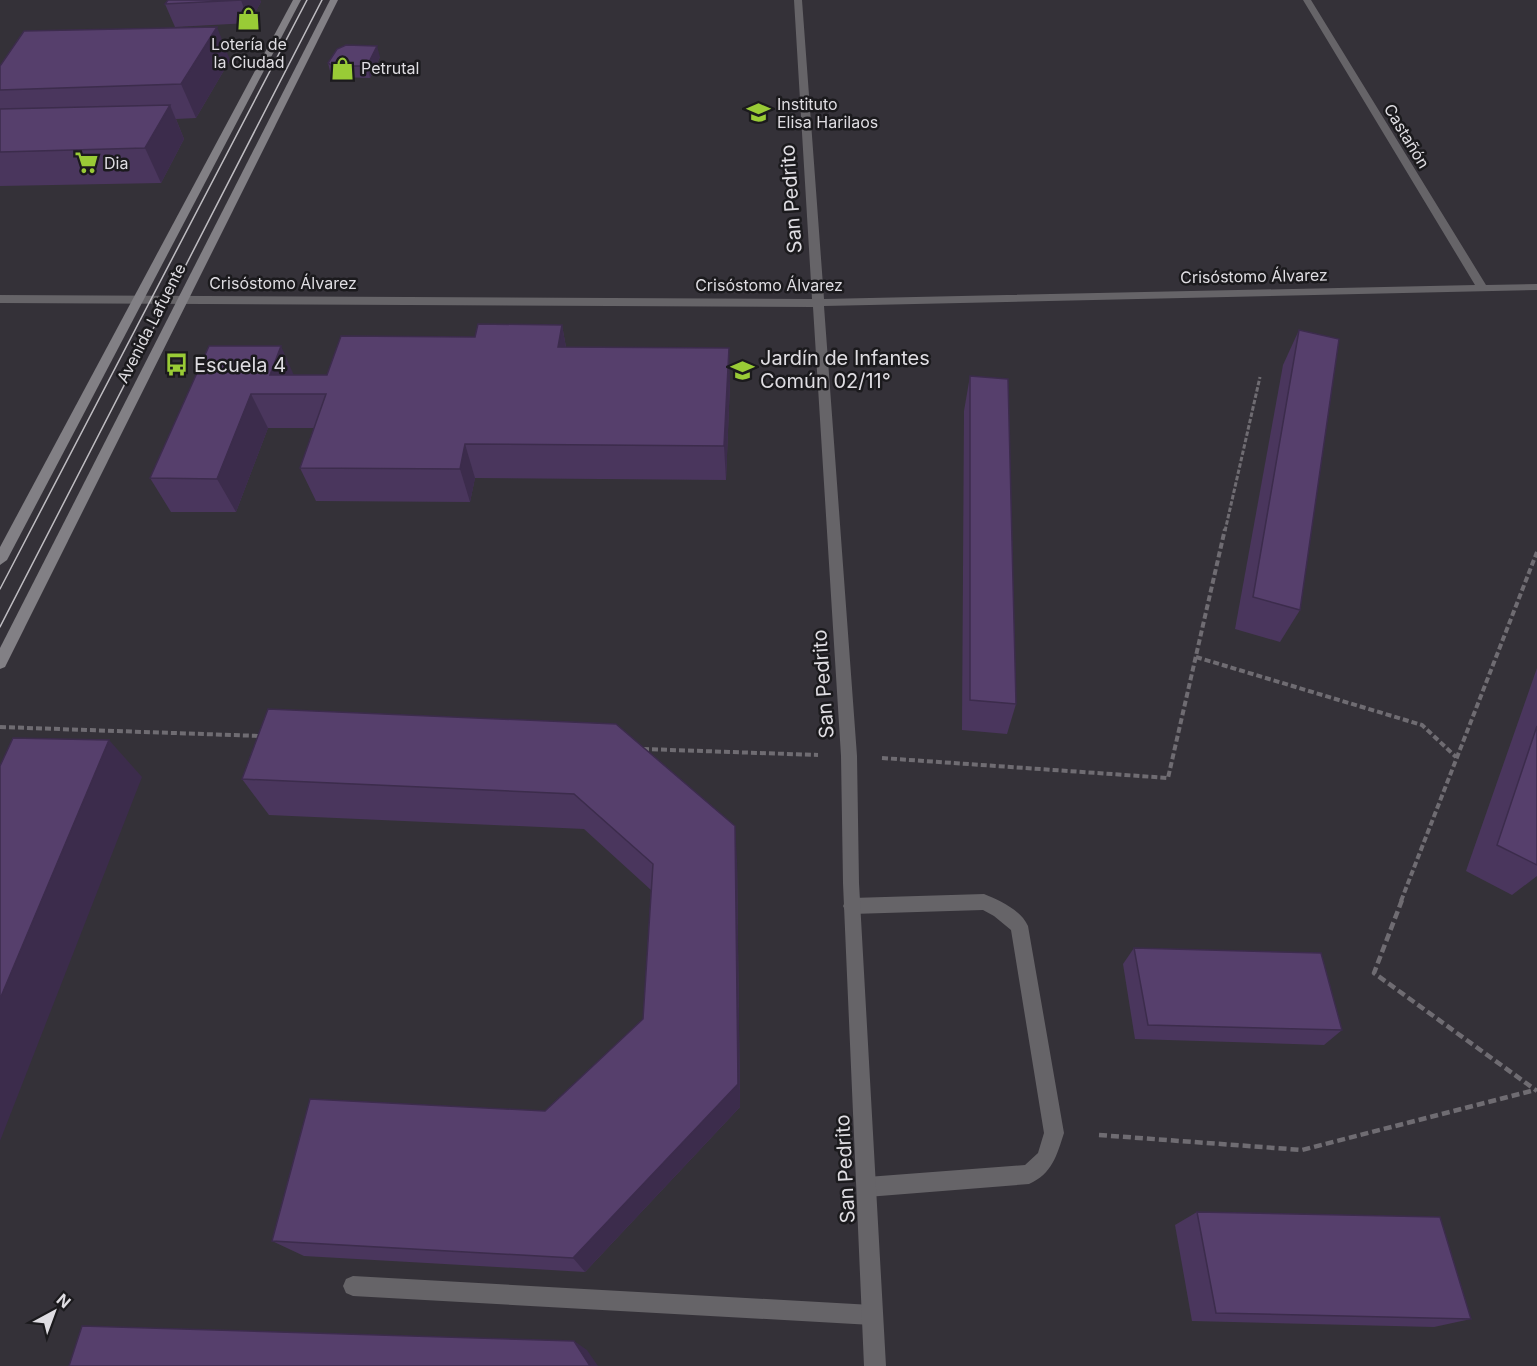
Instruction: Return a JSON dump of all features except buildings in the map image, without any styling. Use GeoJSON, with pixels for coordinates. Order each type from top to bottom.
{"type":"FeatureCollection","features":[{"type":"Feature","properties":{"kind":"main road","name":"Avenida Lafuente"},"geometry":{"type":"LineString","coordinates":[[0,560],[297,0]]}},
{"type":"Feature","properties":{"kind":"main road","name":"Avenida Lafuente"},"geometry":{"type":"LineString","coordinates":[[0,663],[334,0]]}},
{"type":"Feature","properties":{"kind":"street","name":"San Pedrito"},"geometry":{"type":"LineString","coordinates":[[798,0],[849,756],[852,906],[875,1366]]}},
{"type":"Feature","properties":{"kind":"street","name":"Castañón"},"geometry":{"type":"LineString","coordinates":[[1307,0],[1482,287]]}},
{"type":"Feature","properties":{"kind":"street","name":"Crisóstomo Álvarez"},"geometry":{"type":"LineString","coordinates":[[0,299],[182,298],[819,303],[1537,287]]}},
{"type":"Feature","properties":{"kind":"street"},"geometry":{"type":"LineString","coordinates":[[852,906],[984,902],[1000,910],[1019,926],[1054,1133],[1046,1159],[1029,1174],[867,1187]]}},
{"type":"Feature","properties":{"kind":"street"},"geometry":{"type":"LineString","coordinates":[[353,1286],[872,1315]]}},
{"type":"Feature","properties":{"kind":"path"},"geometry":{"type":"LineString","coordinates":[[634,749],[849,756],[1168,778],[1260,377]]}},
{"type":"Feature","properties":{"kind":"path"},"geometry":{"type":"LineString","coordinates":[[1536,1091],[1374,973],[1537,552]]}},
{"type":"Feature","properties":{"kind":"path"},"geometry":{"type":"LineString","coordinates":[[1196,657],[1422,724],[1456,757]]}},
{"type":"Feature","properties":{"kind":"path"},"geometry":{"type":"LineString","coordinates":[[0,727],[263,736]]}},
{"type":"Feature","properties":{"kind":"path"},"geometry":{"type":"LineString","coordinates":[[1099,1135],[1302,1150],[1536,1091]]}},
{"type":"Feature","properties":{"kind":"tram line"},"geometry":{"type":"LineString","coordinates":[[0,589],[307,0]]}},
{"type":"Feature","properties":{"kind":"tram line"},"geometry":{"type":"LineString","coordinates":[[0,627],[322,0]]}},
{"type":"Feature","properties":{"kind":"place","name":"Lotería de la Ciudad"},"geometry":{"type":"Point","coordinates":[249,19]}},
{"type":"Feature","properties":{"kind":"place","name":"Petrutal"},"geometry":{"type":"Point","coordinates":[343,68]}},
{"type":"Feature","properties":{"kind":"place","name":"Instituto Elisa Harilaos"},"geometry":{"type":"Point","coordinates":[759,113]}},
{"type":"Feature","properties":{"kind":"place","name":"Dia"},"geometry":{"type":"Point","coordinates":[86,163]}},
{"type":"Feature","properties":{"kind":"place","name":"Escuela 4"},"geometry":{"type":"Point","coordinates":[176,365]}},
{"type":"Feature","properties":{"kind":"place","name":"Jardín de Infantes Común 02/11°"},"geometry":{"type":"Point","coordinates":[742,370]}}]}
